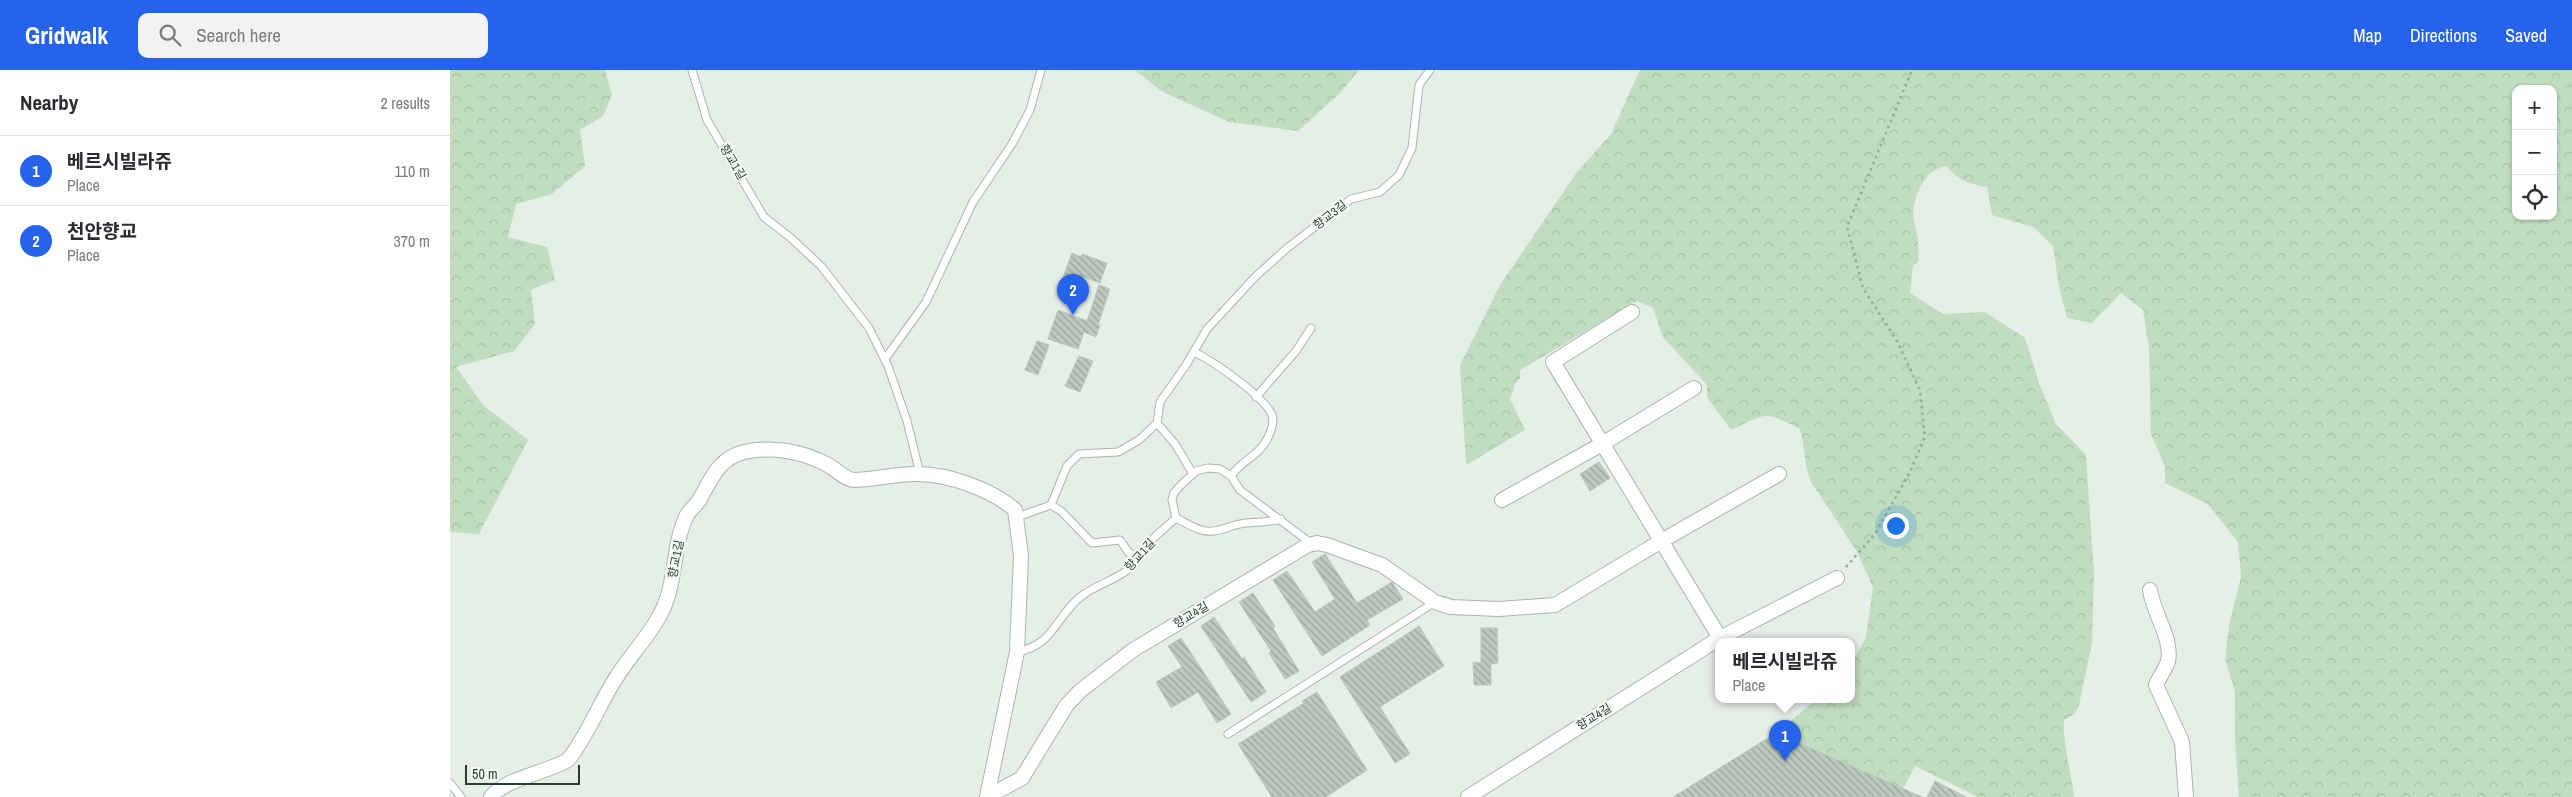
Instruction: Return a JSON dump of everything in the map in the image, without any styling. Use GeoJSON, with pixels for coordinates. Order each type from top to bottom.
{"type":"FeatureCollection","features":[{"type":"Feature","properties":{"kind":"street"},"geometry":{"type":"LineString","coordinates":[[1632,312],[1553,362],[1720,638]]}},
{"type":"Feature","properties":{"kind":"street"},"geometry":{"type":"LineString","coordinates":[[1502,500],[1602,444],[1694,388]]}},
{"type":"Feature","properties":{"kind":"street","name":"향교1길"},"geometry":{"type":"LineString","coordinates":[[491,797],[510,784],[558,766],[568,760],[575,751],[618,675],[637,651],[662,612],[670,589],[677,550],[687,514],[700,499],[712,475],[726,461],[744,452],[793,451],[827,465],[845,478],[853,480],[920,474],[936,475],[991,493],[1007,502],[1017,517]]}},
{"type":"Feature","properties":{"kind":"street"},"geometry":{"type":"LineString","coordinates":[[1312,544],[1327,545],[1382,565],[1435,602],[1451,607],[1499,609],[1555,605],[1662,540],[1779,474]]}},
{"type":"Feature","properties":{"kind":"street"},"geometry":{"type":"LineString","coordinates":[[987,797],[1017,652],[1022,556],[1017,517]]}},
{"type":"Feature","properties":{"kind":"street","name":"향교4길"},"geometry":{"type":"LineString","coordinates":[[987,797],[1022,778],[1066,706],[1080,691],[1133,650],[1312,544]]}},
{"type":"Feature","properties":{"kind":"street","name":"향교4길"},"geometry":{"type":"LineString","coordinates":[[1720,638],[1836,578]]}},
{"type":"Feature","properties":{"kind":"street"},"geometry":{"type":"LineString","coordinates":[[2150,590],[2152,604],[2168,643],[2168,660],[2156,685],[2182,742],[2186,797]]}},
{"type":"Feature","properties":{"kind":"street","name":"향교4길"},"geometry":{"type":"LineString","coordinates":[[1468,797],[1715,641]]}},
{"type":"Feature","properties":{"kind":"lane","name":"향교1길"},"geometry":{"type":"LineString","coordinates":[[692,70],[707,120],[764,217],[791,238],[820,266],[869,328],[885,360],[907,421],[920,474]]}},
{"type":"Feature","properties":{"kind":"lane"},"geometry":{"type":"LineString","coordinates":[[885,360],[926,302],[974,202],[1012,144],[1030,110],[1041,70]]}},
{"type":"Feature","properties":{"kind":"lane","name":"향교3길"},"geometry":{"type":"LineString","coordinates":[[1157,424],[1160,402],[1194,352],[1207,329],[1217,317],[1286,249],[1351,199],[1380,192],[1399,174],[1412,148],[1419,85],[1430,70]]}},
{"type":"Feature","properties":{"kind":"lane"},"geometry":{"type":"LineString","coordinates":[[1256,397],[1296,351],[1311,328]]}},
{"type":"Feature","properties":{"kind":"lane"},"geometry":{"type":"LineString","coordinates":[[1194,352],[1226,371],[1272,414],[1273,423],[1265,442],[1259,451],[1241,462],[1231,476]]}},
{"type":"Feature","properties":{"kind":"lane"},"geometry":{"type":"LineString","coordinates":[[1017,517],[1051,505],[1072,459],[1087,452],[1113,453],[1124,449],[1157,424],[1175,444],[1193,474]]}},
{"type":"Feature","properties":{"kind":"lane"},"geometry":{"type":"LineString","coordinates":[[1281,520],[1263,523],[1244,522],[1219,530],[1201,530],[1176,518],[1172,500],[1174,493],[1193,474],[1208,468],[1220,469],[1231,476],[1240,490],[1281,520],[1312,544]]}},
{"type":"Feature","properties":{"kind":"lane"},"geometry":{"type":"LineString","coordinates":[[1051,505],[1061,511],[1092,543],[1120,540],[1129,553],[1136,556]]}},
{"type":"Feature","properties":{"kind":"lane","name":"향교1길"},"geometry":{"type":"LineString","coordinates":[[1017,652],[1029,650],[1045,639],[1079,598],[1126,572],[1133,565],[1136,556],[1176,518]]}},
{"type":"Feature","properties":{"kind":"lane"},"geometry":{"type":"LineString","coordinates":[[1228,734],[1435,602]]}},
{"type":"Feature","properties":{"kind":"lane"},"geometry":{"type":"LineString","coordinates":[[450,784],[461,797]]}},
{"type":"Feature","properties":{"kind":"path"},"geometry":{"type":"LineString","coordinates":[[1836,578],[1875,534],[1910,472],[1925,438],[1920,390],[1897,341],[1863,288],[1847,227],[1912,70]]}},
{"type":"Feature","properties":{"kind":"green space"},"geometry":{"type":"Polygon","coordinates":[[[450,70],[605,70],[612,95],[603,116],[580,130],[585,166],[552,194],[516,204],[508,237],[547,247],[555,280],[531,290],[535,324],[514,351],[456,367],[483,405],[528,440],[479,534],[450,532],[450,70]]]}},
{"type":"Feature","properties":{"kind":"green space"},"geometry":{"type":"Polygon","coordinates":[[[1135,70],[1359,70],[1340,93],[1298,131],[1229,122],[1161,91],[1135,70]]]}},
{"type":"Feature","properties":{"kind":"green space"},"geometry":{"type":"Polygon","coordinates":[[[1640,70],[2572,70],[2572,797],[2239,797],[2235,741],[2235,691],[2225,660],[2229,625],[2241,577],[2238,542],[2208,504],[2165,483],[2165,467],[2151,434],[2149,349],[2143,310],[2121,293],[2092,323],[2067,318],[2059,287],[2053,246],[2033,227],[1992,215],[1987,187],[1964,181],[1946,166],[1932,172],[1918,191],[1913,219],[1918,236],[1919,261],[1913,266],[1910,293],[1943,314],[1985,312],[2025,338],[2039,383],[2056,424],[2086,455],[2094,575],[2092,643],[2079,705],[2074,714],[2064,720],[2066,749],[2074,797],[1978,797],[1915,766],[1903,789],[1776,733],[1812,703],[1855,703],[1855,658],[1866,637],[1873,587],[1856,550],[1811,482],[1800,429],[1771,416],[1765,416],[1731,430],[1707,397],[1707,385],[1663,337],[1653,308],[1637,301],[1520,370],[1520,378],[1515,384],[1510,399],[1525,430],[1466,465],[1460,365],[1500,285],[1577,172],[1611,134],[1640,70]]]}},
{"type":"Feature","properties":{"kind":"building"},"geometry":{"type":"Polygon","coordinates":[[[1072,253],[1081,257],[1082,254],[1107,263],[1100,283],[1076,274],[1069,295],[1058,291],[1072,253]]]}},
{"type":"Feature","properties":{"kind":"building"},"geometry":{"type":"Polygon","coordinates":[[[1099,285],[1110,289],[1096,337],[1084,332],[1078,349],[1048,339],[1058,310],[1087,321],[1099,285]]]}},
{"type":"Feature","properties":{"kind":"building"},"geometry":{"type":"Polygon","coordinates":[[[1037,341],[1049,345],[1038,375],[1025,370],[1037,341]]]}},
{"type":"Feature","properties":{"kind":"building"},"geometry":{"type":"Polygon","coordinates":[[[1079,356],[1093,361],[1080,392],[1065,386],[1079,356]]]}},
{"type":"Feature","properties":{"kind":"building"},"geometry":{"type":"Polygon","coordinates":[[[1599,462],[1610,478],[1590,491],[1580,474],[1599,462]]]}},
{"type":"Feature","properties":{"kind":"building"},"geometry":{"type":"Polygon","coordinates":[[[1325,554],[1357,603],[1392,582],[1403,599],[1367,620],[1370,625],[1322,656],[1273,580],[1287,571],[1315,612],[1335,599],[1312,562],[1325,554]]]}},
{"type":"Feature","properties":{"kind":"building"},"geometry":{"type":"Polygon","coordinates":[[[1253,593],[1275,626],[1273,628],[1299,671],[1285,679],[1269,653],[1271,651],[1239,602],[1253,593]]]}},
{"type":"Feature","properties":{"kind":"building"},"geometry":{"type":"Polygon","coordinates":[[[1214,617],[1242,659],[1244,657],[1266,692],[1251,702],[1201,626],[1214,617]]]}},
{"type":"Feature","properties":{"kind":"building"},"geometry":{"type":"Polygon","coordinates":[[[1419,626],[1444,666],[1380,707],[1410,754],[1395,763],[1340,677],[1419,626]]]}},
{"type":"Feature","properties":{"kind":"building"},"geometry":{"type":"Polygon","coordinates":[[[1481,628],[1497,628],[1498,663],[1491,664],[1491,685],[1474,685],[1473,662],[1481,663],[1481,628]]]}},
{"type":"Feature","properties":{"kind":"building"},"geometry":{"type":"Polygon","coordinates":[[[1181,638],[1231,714],[1217,723],[1198,692],[1171,708],[1156,682],[1182,667],[1168,646],[1181,638]]]}},
{"type":"Feature","properties":{"kind":"building"},"geometry":{"type":"Polygon","coordinates":[[[1317,692],[1367,770],[1326,797],[1272,797],[1238,744],[1304,703],[1302,701],[1317,692]]]}},
{"type":"Feature","properties":{"kind":"building"},"geometry":{"type":"Polygon","coordinates":[[[1776,733],[1922,797],[1673,797],[1776,733]]]}},
{"type":"Feature","properties":{"kind":"building"},"geometry":{"type":"Polygon","coordinates":[[[1935,781],[1966,797],[1927,797],[1935,781]]]}},
{"type":"Feature","properties":{"kind":"place","name":"천안향교"},"geometry":{"type":"Point","coordinates":[1073,315]}},
{"type":"Feature","properties":{"kind":"place","name":"베르시빌라쥬"},"geometry":{"type":"Point","coordinates":[1785,761]}}]}
